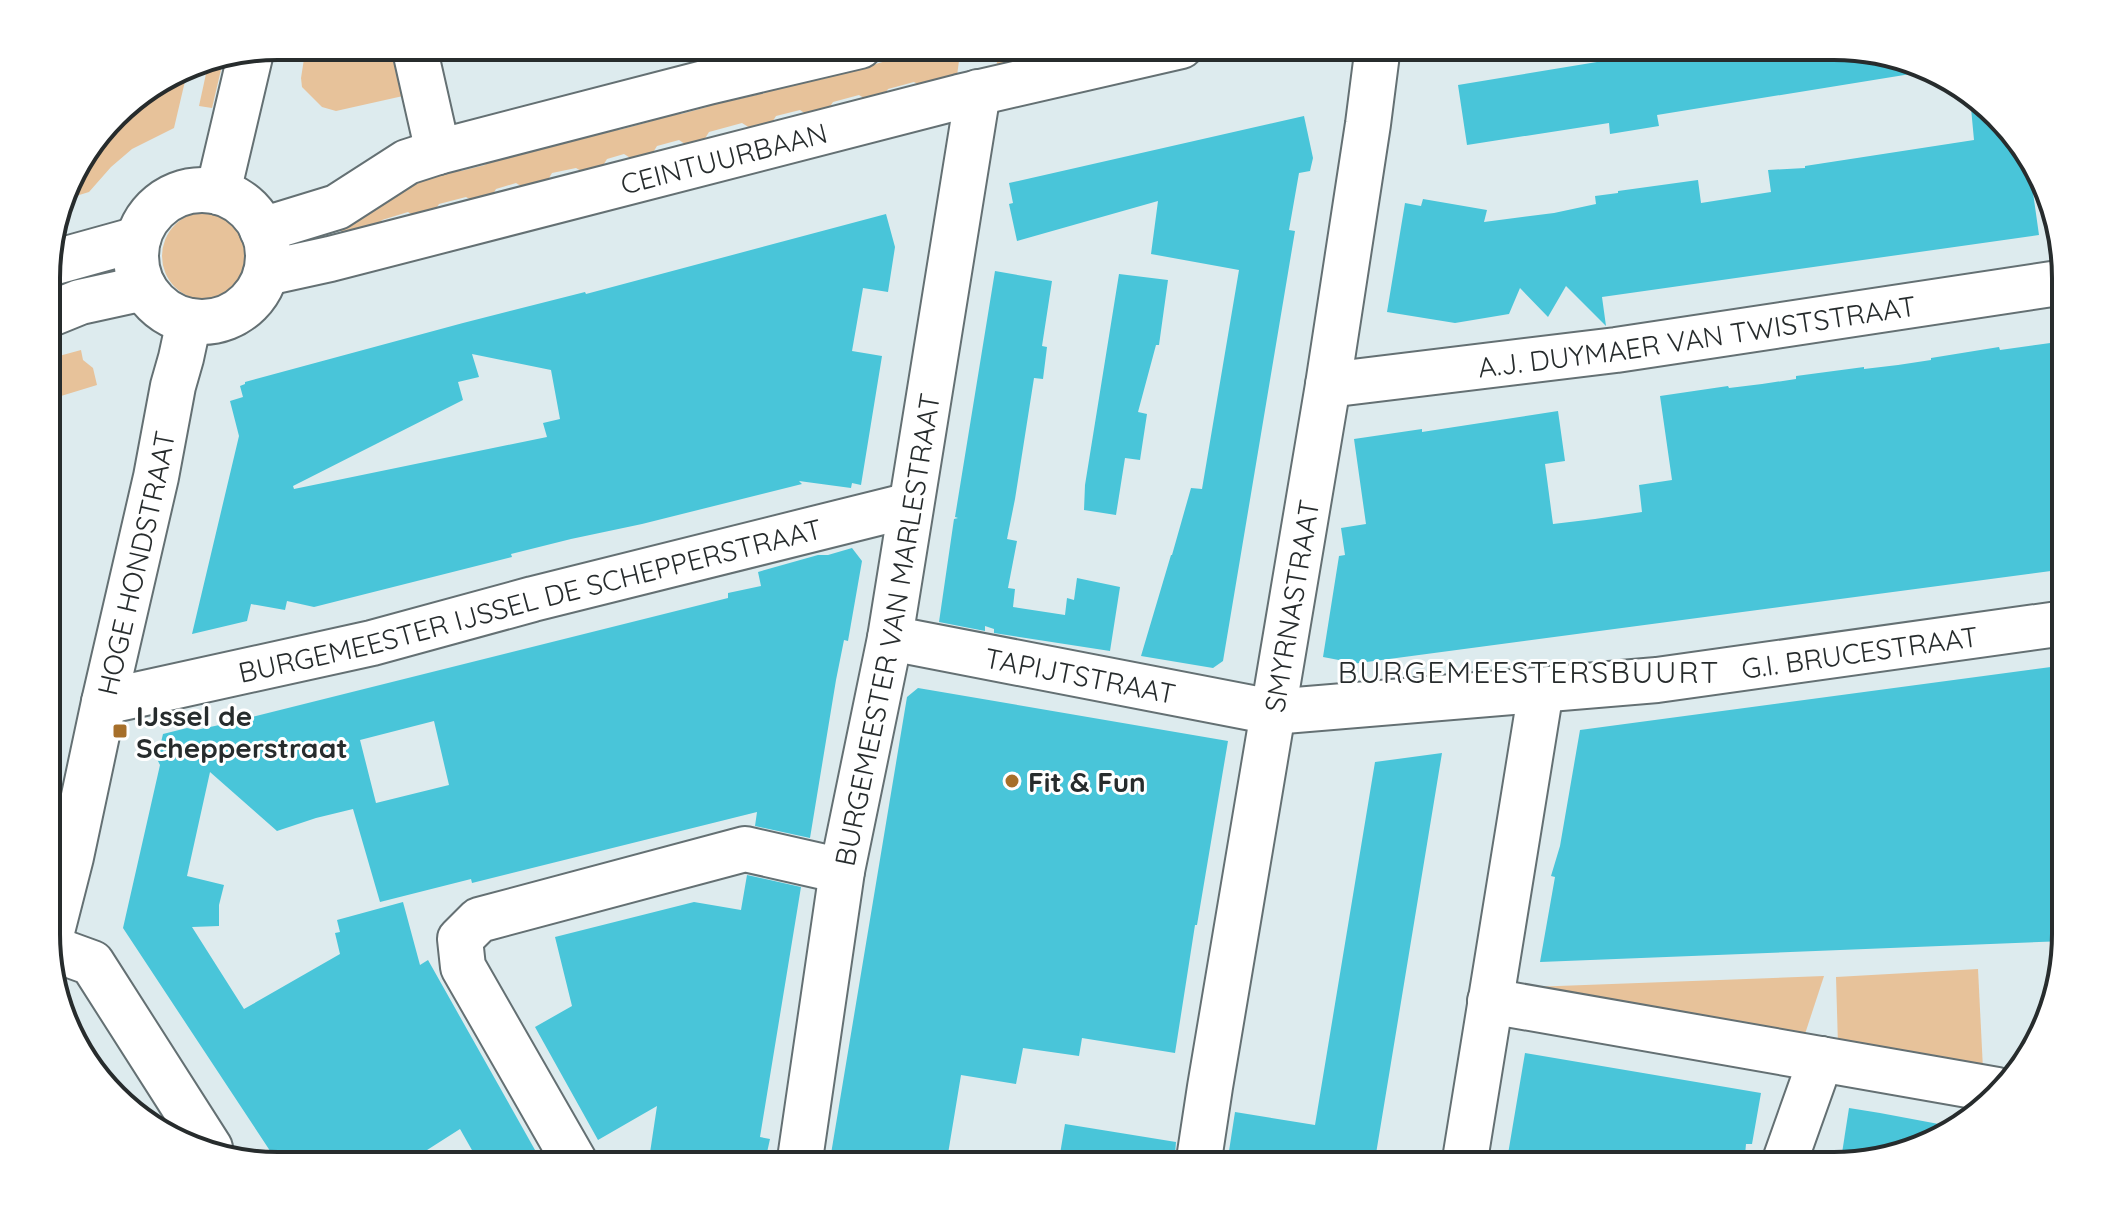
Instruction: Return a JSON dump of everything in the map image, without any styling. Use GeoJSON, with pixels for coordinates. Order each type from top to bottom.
{"type":"FeatureCollection","features":[{"type":"Feature","properties":{"kind":"street"},"geometry":{"type":"LineString","coordinates":[[417,60],[438,152]]}},
{"type":"Feature","properties":{"kind":"street"},"geometry":{"type":"LineString","coordinates":[[262,230],[337,207],[407,162],[438,152],[801,60]]}},
{"type":"Feature","properties":{"kind":"street","name":"CEINTUURBAAN"},"geometry":{"type":"LineString","coordinates":[[266,273],[978,92],[1119,60]]}},
{"type":"Feature","properties":{"kind":"street","name":"SMYRNASTRAAT"},"geometry":{"type":"LineString","coordinates":[[1200,1152],[1328,385],[1376,60]]}},
{"type":"Feature","properties":{"kind":"street"},"geometry":{"type":"LineString","coordinates":[[218,192],[249,62]]}},
{"type":"Feature","properties":{"kind":"street","name":"BURGEMEESTER VAN MARLESTRAAT"},"geometry":{"type":"LineString","coordinates":[[801,1152],[842,871],[890,638],[978,92]]}},
{"type":"Feature","properties":{"kind":"street"},"geometry":{"type":"LineString","coordinates":[[192,191],[218,192],[245,206],[262,230],[267,251],[266,273],[250,302],[237,312],[205,322],[189,321],[167,312],[144,288],[135,256],[138,239],[149,217],[168,199],[192,191]]}},
{"type":"Feature","properties":{"kind":"street"},"geometry":{"type":"LineString","coordinates":[[61,260],[138,239]]}},
{"type":"Feature","properties":{"kind":"street","name":"A.J. DUYMAER VAN TWISTSTRAAT"},"geometry":{"type":"LineString","coordinates":[[1328,385],[1616,350],[2052,284]]}},
{"type":"Feature","properties":{"kind":"street"},"geometry":{"type":"LineString","coordinates":[[60,310],[80,302],[144,288]]}},
{"type":"Feature","properties":{"kind":"street","name":"HOGE HONDSTRAAT"},"geometry":{"type":"LineString","coordinates":[[60,851],[104,702],[189,321]]}},
{"type":"Feature","properties":{"kind":"street","name":"BURGEMEESTER IJSSEL DE SCHEPPERSTRAAT"},"geometry":{"type":"LineString","coordinates":[[104,702],[360,646],[533,599],[910,505]]}},
{"type":"Feature","properties":{"kind":"street","name":"G.I. BRUCESTRAAT"},"geometry":{"type":"LineString","coordinates":[[1272,712],[1657,680],[2052,625]]}},
{"type":"Feature","properties":{"kind":"street","name":"TAPIJTSTRAAT"},"geometry":{"type":"LineString","coordinates":[[890,638],[1272,712]]}},
{"type":"Feature","properties":{"kind":"street"},"geometry":{"type":"LineString","coordinates":[[1466,1152],[1541,690]]}},
{"type":"Feature","properties":{"kind":"street"},"geometry":{"type":"LineString","coordinates":[[569,1152],[463,967],[460,939],[479,920],[745,849],[842,871]]}},
{"type":"Feature","properties":{"kind":"street"},"geometry":{"type":"LineString","coordinates":[[61,952],[92,963],[204,1138]]}},
{"type":"Feature","properties":{"kind":"street"},"geometry":{"type":"LineString","coordinates":[[1490,1001],[1988,1088]]}},
{"type":"Feature","properties":{"kind":"street"},"geometry":{"type":"LineString","coordinates":[[1788,1152],[1821,1059]]}},
{"type":"Feature","properties":{"kind":"shaded area"},"geometry":{"type":"Polygon","coordinates":[[[304,60],[393,60],[403,96],[336,111],[322,107],[302,87],[304,60]]]}},
{"type":"Feature","properties":{"kind":"shaded area"},"geometry":{"type":"Polygon","coordinates":[[[959,60],[956,83],[928,90],[914,82],[888,89],[875,105],[859,95],[833,102],[823,117],[815,120],[800,110],[776,116],[766,132],[758,133],[742,123],[709,132],[699,148],[694,150],[679,140],[657,146],[647,162],[640,164],[624,154],[607,159],[597,175],[591,177],[576,168],[552,173],[542,190],[532,193],[516,183],[496,189],[487,204],[482,206],[466,197],[439,204],[429,220],[424,222],[408,212],[382,220],[372,235],[344,242],[338,220],[445,162],[461,171],[485,165],[494,149],[514,156],[541,149],[550,133],[568,142],[591,136],[601,120],[619,130],[652,121],[661,106],[665,105],[681,114],[707,107],[717,90],[734,100],[765,93],[775,77],[779,76],[794,85],[827,78],[836,62],[851,71],[886,61],[959,60]]]}},
{"type":"Feature","properties":{"kind":"shaded area"},"geometry":{"type":"Polygon","coordinates":[[[997,60],[1054,60],[1052,63],[995,73],[997,60]]]}},
{"type":"Feature","properties":{"kind":"shaded area"},"geometry":{"type":"Polygon","coordinates":[[[222,67],[212,108],[199,106],[206,73],[222,67]]]}},
{"type":"Feature","properties":{"kind":"shaded area"},"geometry":{"type":"Polygon","coordinates":[[[185,82],[174,128],[132,149],[89,192],[77,196],[89,169],[114,134],[145,105],[185,82]]]}},
{"type":"Feature","properties":{"kind":"shaded area"},"geometry":{"type":"Polygon","coordinates":[[[206,212],[223,215],[237,225],[247,239],[250,256],[247,273],[237,287],[223,297],[206,300],[189,297],[175,287],[165,273],[162,256],[165,239],[175,225],[189,215],[206,212]]]}},
{"type":"Feature","properties":{"kind":"shaded area"},"geometry":{"type":"Polygon","coordinates":[[[81,350],[83,360],[93,368],[97,385],[60,396],[60,356],[81,350]]]}},
{"type":"Feature","properties":{"kind":"shaded area"},"geometry":{"type":"Polygon","coordinates":[[[1978,969],[1983,1069],[1838,1045],[1836,977],[1978,969]]]}},
{"type":"Feature","properties":{"kind":"shaded area"},"geometry":{"type":"Polygon","coordinates":[[[1824,976],[1803,1040],[1531,987],[1824,976]]]}},
{"type":"Feature","properties":{"kind":"building"},"geometry":{"type":"Polygon","coordinates":[[[1609,60],[1834,60],[1890,67],[1909,74],[1657,115],[1659,126],[1610,134],[1609,123],[1467,145],[1458,85],[1609,60]]]}},
{"type":"Feature","properties":{"kind":"building"},"geometry":{"type":"Polygon","coordinates":[[[1971,109],[2007,145],[2023,169],[2033,191],[2039,235],[1602,297],[1606,326],[1566,286],[1548,317],[1520,288],[1509,314],[1455,323],[1387,312],[1405,203],[1421,206],[1423,199],[1487,210],[1484,222],[1554,213],[1596,204],[1595,196],[1698,180],[1701,203],[1771,192],[1768,170],[1805,168],[1974,140],[1971,109]]]}},
{"type":"Feature","properties":{"kind":"building"},"geometry":{"type":"Polygon","coordinates":[[[1304,116],[1313,158],[1310,171],[1299,173],[1289,230],[1295,231],[1223,661],[1213,668],[1141,656],[1191,488],[1202,489],[1239,270],[1151,254],[1158,201],[1017,241],[1009,204],[1013,203],[1009,183],[1304,116]]]}},
{"type":"Feature","properties":{"kind":"building"},"geometry":{"type":"Polygon","coordinates":[[[886,214],[895,247],[888,292],[863,288],[852,351],[882,356],[861,485],[852,483],[851,488],[799,481],[802,484],[511,554],[512,557],[314,607],[287,601],[285,610],[251,604],[247,621],[192,634],[239,436],[230,401],[243,397],[240,386],[245,382],[463,323],[586,294],[886,214]],[[472,354],[479,377],[458,382],[463,400],[293,486],[294,489],[547,437],[543,423],[560,419],[551,370],[472,354]]]}},
{"type":"Feature","properties":{"kind":"building"},"geometry":{"type":"Polygon","coordinates":[[[995,271],[1052,281],[1042,346],[1047,347],[1043,379],[1034,378],[1007,539],[1017,541],[1008,588],[1015,589],[1013,607],[1065,615],[1067,598],[1074,600],[1077,578],[1120,587],[1110,651],[994,633],[994,629],[985,626],[985,631],[939,622],[995,271]]]}},
{"type":"Feature","properties":{"kind":"building"},"geometry":{"type":"Polygon","coordinates":[[[1119,274],[1168,280],[1159,345],[1156,345],[1138,412],[1147,414],[1140,460],[1125,458],[1116,515],[1084,510],[1085,485],[1119,274]]]}},
{"type":"Feature","properties":{"kind":"building"},"geometry":{"type":"Polygon","coordinates":[[[2052,343],[2052,571],[1344,665],[1344,661],[1323,657],[1339,556],[1345,555],[1341,528],[1366,524],[1354,439],[1558,411],[1565,461],[1545,464],[1553,524],[1595,519],[1642,512],[1639,485],[1672,480],[1660,396],[1762,384],[1864,367],[1898,365],[1999,347],[2000,350],[2052,343]]]}},
{"type":"Feature","properties":{"kind":"building"},"geometry":{"type":"Polygon","coordinates":[[[852,548],[862,561],[848,641],[844,640],[836,680],[810,838],[755,826],[757,812],[472,883],[471,879],[380,902],[353,809],[277,831],[210,772],[187,876],[224,885],[219,905],[219,926],[192,927],[244,1009],[340,954],[335,933],[340,932],[337,920],[403,902],[420,965],[428,960],[536,1152],[473,1152],[460,1129],[424,1152],[270,1151],[123,928],[160,765],[157,759],[163,734],[224,724],[728,598],[728,593],[761,586],[758,572],[852,548]],[[434,721],[360,740],[376,803],[449,785],[434,721]]]}},
{"type":"Feature","properties":{"kind":"building"},"geometry":{"type":"Polygon","coordinates":[[[2052,667],[2052,942],[1540,962],[1555,877],[1551,876],[1560,846],[1580,730],[2052,667]]]}},
{"type":"Feature","properties":{"kind":"building"},"geometry":{"type":"Polygon","coordinates":[[[918,688],[1228,741],[1175,1053],[1082,1038],[1079,1056],[1023,1048],[1016,1084],[961,1075],[948,1152],[831,1152],[907,697],[918,688]]]}},
{"type":"Feature","properties":{"kind":"building"},"geometry":{"type":"Polygon","coordinates":[[[1442,753],[1376,1152],[1229,1151],[1235,1112],[1315,1125],[1375,762],[1442,753]]]}},
{"type":"Feature","properties":{"kind":"building"},"geometry":{"type":"Polygon","coordinates":[[[747,875],[801,887],[760,1137],[770,1139],[767,1152],[650,1152],[657,1106],[598,1140],[535,1027],[572,1006],[555,937],[694,902],[741,910],[747,875]]]}},
{"type":"Feature","properties":{"kind":"building"},"geometry":{"type":"Polygon","coordinates":[[[1525,1053],[1761,1093],[1752,1144],[1746,1144],[1745,1152],[1508,1152],[1525,1053]]]}},
{"type":"Feature","properties":{"kind":"building"},"geometry":{"type":"Polygon","coordinates":[[[1849,1108],[1939,1124],[1904,1140],[1876,1148],[1842,1152],[1849,1108]]]}},
{"type":"Feature","properties":{"kind":"building"},"geometry":{"type":"Polygon","coordinates":[[[1065,1124],[1176,1142],[1175,1152],[1060,1152],[1065,1124]]]}},
{"type":"Feature","properties":{"kind":"place","name":"IJssel de Schepperstraat"},"geometry":{"type":"Point","coordinates":[120,731]}},
{"type":"Feature","properties":{"kind":"place","name":"Fit & Fun"},"geometry":{"type":"Point","coordinates":[1012,781]}},
{"type":"Feature","properties":{"kind":"district","name":"BURGEMEESTERSBUURT"},"geometry":{"type":"Point","coordinates":[1529,672]}}]}
